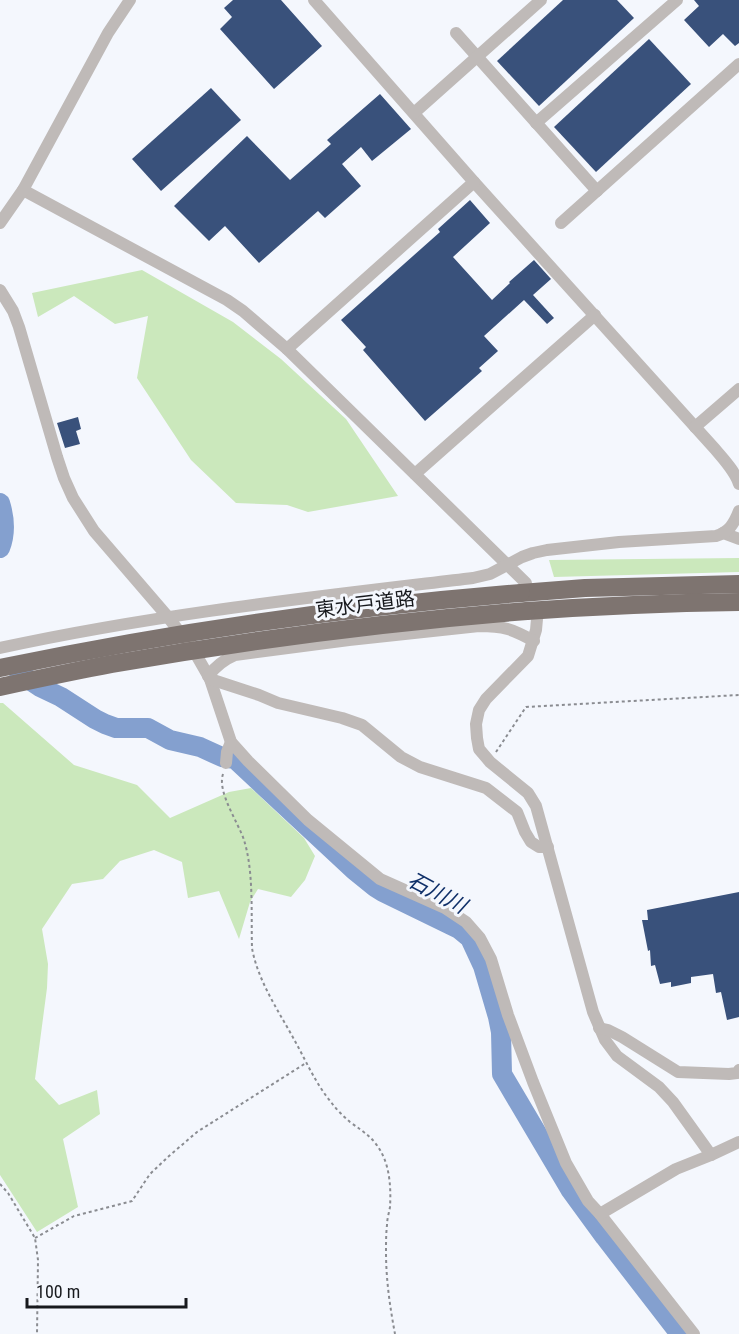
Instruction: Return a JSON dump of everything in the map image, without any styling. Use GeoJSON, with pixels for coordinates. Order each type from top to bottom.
{"type":"FeatureCollection","features":[{"type":"Feature","properties":{"kind":"highway","name":"東水戸道路"},"geometry":{"type":"LineString","coordinates":[[0,668],[261,621],[524,588],[739,584]]}},
{"type":"Feature","properties":{"kind":"highway","name":"東水戸道路"},"geometry":{"type":"LineString","coordinates":[[0,687],[110,664],[273,638],[405,622],[532,615],[586,607],[739,602]]}},
{"type":"Feature","properties":{"kind":"street"},"geometry":{"type":"LineString","coordinates":[[0,223],[23,190],[108,33],[130,0]]}},
{"type":"Feature","properties":{"kind":"street"},"geometry":{"type":"LineString","coordinates":[[314,0],[695,427],[729,467],[739,484]]}},
{"type":"Feature","properties":{"kind":"street"},"geometry":{"type":"LineString","coordinates":[[414,113],[541,0]]}},
{"type":"Feature","properties":{"kind":"street"},"geometry":{"type":"LineString","coordinates":[[536,123],[677,0]]}},
{"type":"Feature","properties":{"kind":"street"},"geometry":{"type":"LineString","coordinates":[[456,33],[597,191]]}},
{"type":"Feature","properties":{"kind":"street"},"geometry":{"type":"LineString","coordinates":[[561,223],[739,64]]}},
{"type":"Feature","properties":{"kind":"street"},"geometry":{"type":"LineString","coordinates":[[287,349],[474,182]]}},
{"type":"Feature","properties":{"kind":"street"},"geometry":{"type":"LineString","coordinates":[[23,190],[243,311],[287,349],[508,565],[524,588]]}},
{"type":"Feature","properties":{"kind":"street"},"geometry":{"type":"LineString","coordinates":[[0,290],[13,311],[19,327],[57,457],[73,498],[94,531],[194,651],[209,677],[228,752],[248,761],[308,820],[380,879],[445,908],[466,922],[480,938],[491,959],[520,1048],[566,1163],[588,1201],[694,1334]]}},
{"type":"Feature","properties":{"kind":"street"},"geometry":{"type":"LineString","coordinates":[[415,474],[595,315]]}},
{"type":"Feature","properties":{"kind":"street"},"geometry":{"type":"LineString","coordinates":[[695,427],[739,389]]}},
{"type":"Feature","properties":{"kind":"street"},"geometry":{"type":"LineString","coordinates":[[6,647],[168,617],[472,578],[490,574],[533,553],[546,550],[618,542],[716,536],[733,524],[739,511]]}},
{"type":"Feature","properties":{"kind":"street"},"geometry":{"type":"LineString","coordinates":[[723,533],[739,540]]}},
{"type":"Feature","properties":{"kind":"street"},"geometry":{"type":"LineString","coordinates":[[532,615],[534,641],[528,656],[486,699],[479,710],[476,724],[479,749],[490,762],[528,793],[536,806],[593,1012],[605,1040],[617,1056],[659,1087],[673,1102],[711,1155]]}},
{"type":"Feature","properties":{"kind":"street"},"geometry":{"type":"LineString","coordinates":[[209,677],[217,664],[235,655],[349,639],[498,626],[514,630],[534,641]]}},
{"type":"Feature","properties":{"kind":"street"},"geometry":{"type":"LineString","coordinates":[[209,677],[278,703],[362,725],[401,757],[420,767],[486,788],[517,812],[531,842],[538,847],[548,847]]}},
{"type":"Feature","properties":{"kind":"street"},"geometry":{"type":"LineString","coordinates":[[599,1028],[622,1037],[678,1072],[729,1074],[737,1073],[739,1070]]}},
{"type":"Feature","properties":{"kind":"street"},"geometry":{"type":"LineString","coordinates":[[600,1214],[676,1169],[739,1142]]}},
{"type":"Feature","properties":{"kind":"path"},"geometry":{"type":"LineString","coordinates":[[490,762],[526,707],[739,695]]}},
{"type":"Feature","properties":{"kind":"path"},"geometry":{"type":"LineString","coordinates":[[228,752],[221,779],[225,796],[244,842],[250,868],[252,948],[255,961],[264,984],[306,1063],[331,1102],[369,1136],[384,1158],[390,1192],[387,1224],[387,1289],[395,1334]]}},
{"type":"Feature","properties":{"kind":"path"},"geometry":{"type":"LineString","coordinates":[[35,1238],[74,1216],[132,1201],[150,1174],[197,1132],[306,1063]]}},
{"type":"Feature","properties":{"kind":"path"},"geometry":{"type":"LineString","coordinates":[[0,1184],[8,1193],[35,1238],[38,1260],[38,1334]]}},
{"type":"Feature","properties":{"kind":"green space"},"geometry":{"type":"Polygon","coordinates":[[[142,270],[233,322],[281,359],[346,419],[398,496],[308,512],[287,505],[236,503],[191,460],[137,378],[148,316],[115,324],[74,296],[38,317],[32,293],[142,270]]]}},
{"type":"Feature","properties":{"kind":"green space"},"geometry":{"type":"Polygon","coordinates":[[[739,558],[739,572],[554,577],[549,560],[739,558]]]}},
{"type":"Feature","properties":{"kind":"green space"},"geometry":{"type":"Polygon","coordinates":[[[0,703],[3,703],[74,765],[137,785],[170,818],[229,792],[251,788],[304,838],[315,856],[305,880],[291,897],[258,889],[250,902],[239,939],[219,891],[188,898],[182,862],[154,850],[120,861],[103,879],[72,884],[42,929],[48,964],[47,988],[35,1079],[59,1105],[97,1090],[100,1114],[63,1139],[78,1207],[37,1232],[0,1175],[0,703]]]}},
{"type":"Feature","properties":{"kind":"building"},"geometry":{"type":"Polygon","coordinates":[[[233,0],[281,0],[322,46],[274,89],[220,29],[232,17],[224,8],[233,0]]]}},
{"type":"Feature","properties":{"kind":"building"},"geometry":{"type":"Polygon","coordinates":[[[563,0],[617,0],[634,18],[539,106],[497,61],[563,0]]]}},
{"type":"Feature","properties":{"kind":"building"},"geometry":{"type":"Polygon","coordinates":[[[694,0],[739,0],[739,43],[735,46],[723,34],[709,47],[684,20],[699,6],[694,0]]]}},
{"type":"Feature","properties":{"kind":"building"},"geometry":{"type":"Polygon","coordinates":[[[649,39],[691,84],[596,172],[554,127],[649,39]]]}},
{"type":"Feature","properties":{"kind":"building"},"geometry":{"type":"Polygon","coordinates":[[[211,88],[241,120],[161,191],[132,159],[211,88]]]}},
{"type":"Feature","properties":{"kind":"building"},"geometry":{"type":"Polygon","coordinates":[[[380,94],[411,129],[372,161],[361,147],[342,164],[361,186],[325,218],[318,211],[259,263],[225,226],[209,241],[174,206],[247,136],[290,180],[331,144],[327,140],[380,94]]]}},
{"type":"Feature","properties":{"kind":"building"},"geometry":{"type":"Polygon","coordinates":[[[470,200],[490,223],[453,257],[492,300],[534,260],[551,279],[533,295],[554,318],[547,324],[524,300],[484,336],[498,351],[479,368],[482,371],[425,421],[363,350],[366,347],[341,320],[440,232],[438,229],[470,200]]]}},
{"type":"Feature","properties":{"kind":"building"},"geometry":{"type":"Polygon","coordinates":[[[78,417],[81,429],[76,431],[80,444],[65,448],[57,423],[78,417]]]}},
{"type":"Feature","properties":{"kind":"building"},"geometry":{"type":"Polygon","coordinates":[[[739,892],[739,1017],[727,1020],[721,992],[716,993],[713,974],[691,977],[691,983],[671,987],[671,982],[660,984],[655,965],[651,966],[650,950],[648,951],[642,920],[648,920],[647,910],[739,892]]]}},
{"type":"Feature","properties":{"kind":"waterway","name":"石川川"},"geometry":{"type":"LineString","coordinates":[[0,503],[4,526],[0,548]]}},
{"type":"Feature","properties":{"kind":"waterway","name":"石川川"},"geometry":{"type":"LineString","coordinates":[[19,673],[105,724],[116,728],[148,728],[170,740],[235,759],[375,887],[459,929],[470,938],[483,966],[498,1017],[501,1032],[502,1074],[570,1189],[680,1334]]}}]}
